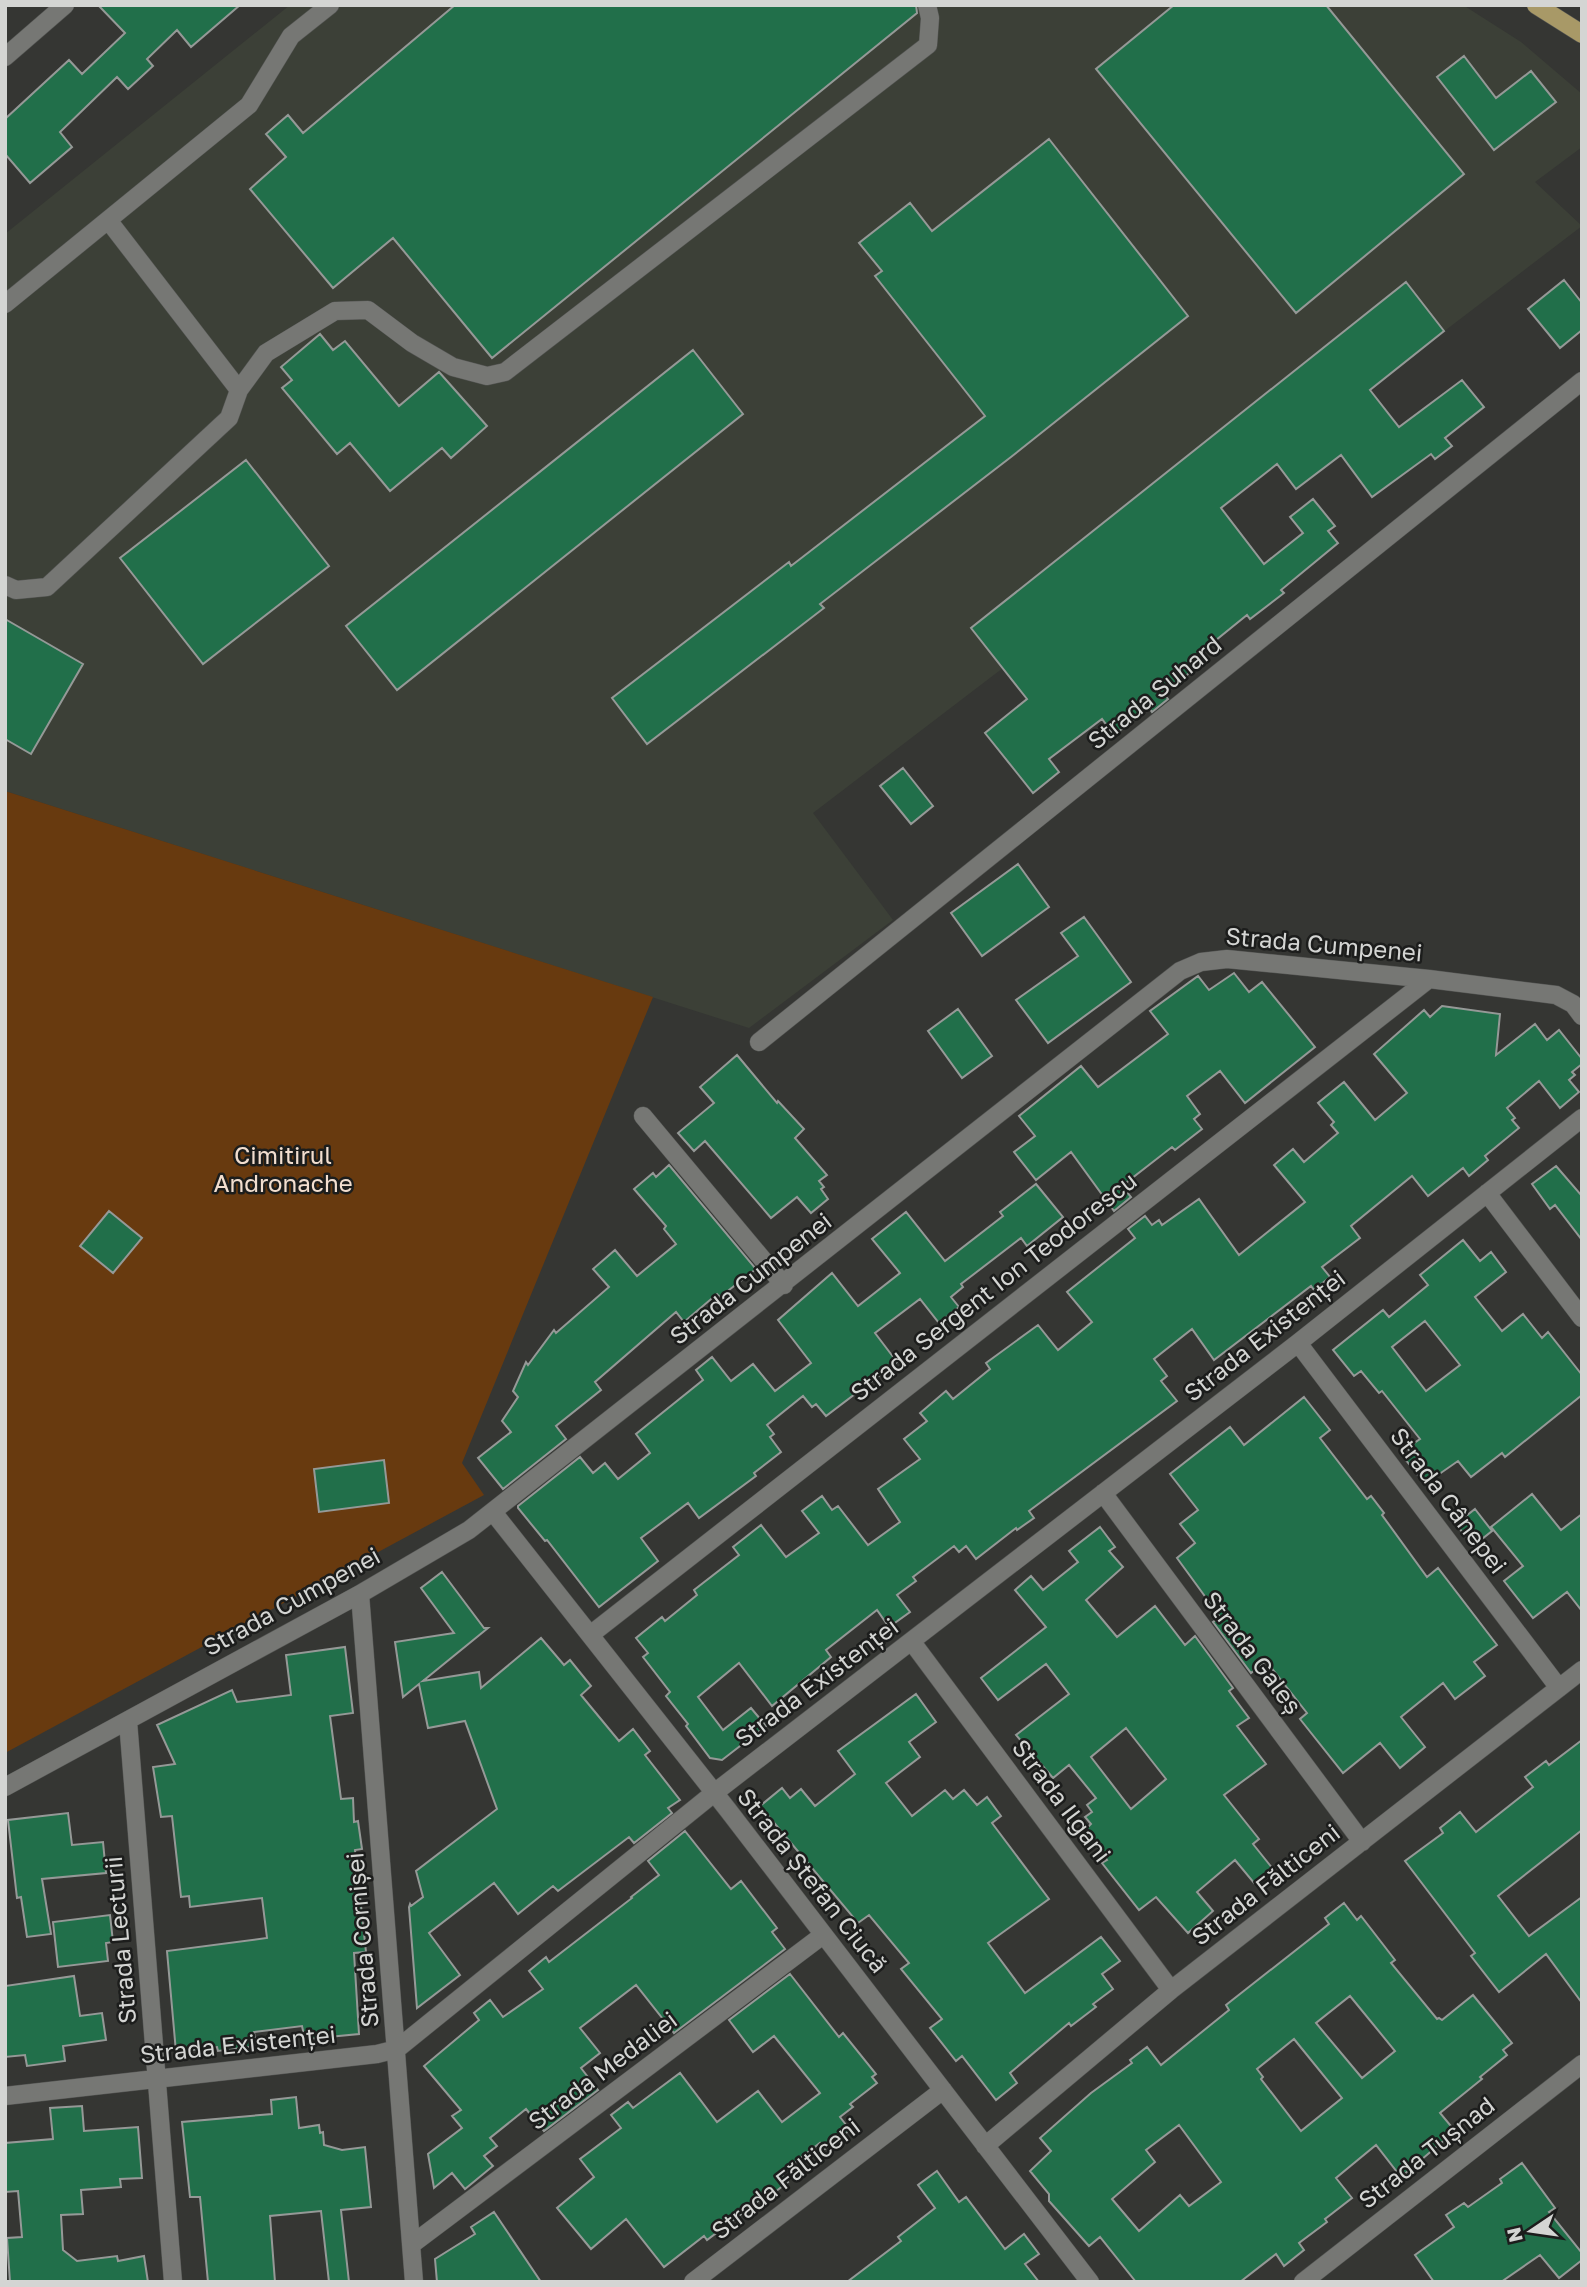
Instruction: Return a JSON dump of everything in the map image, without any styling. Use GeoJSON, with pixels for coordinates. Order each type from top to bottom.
{"type":"FeatureCollection","features":[{"type":"Feature","properties":{"kind":"main road"},"geometry":{"type":"LineString","coordinates":[[1536,5],[1582,34]]}},
{"type":"Feature","properties":{"kind":"street"},"geometry":{"type":"LineString","coordinates":[[5,57],[65,5]]}},
{"type":"Feature","properties":{"kind":"street"},"geometry":{"type":"LineString","coordinates":[[5,304],[249,105],[291,36],[330,5]]}},
{"type":"Feature","properties":{"kind":"street"},"geometry":{"type":"LineString","coordinates":[[5,585],[16,590],[47,587],[229,418],[239,390],[265,353],[335,312],[368,310],[453,367],[486,376],[505,372],[928,45],[930,18],[927,5]]}},
{"type":"Feature","properties":{"kind":"street"},"geometry":{"type":"LineString","coordinates":[[108,220],[239,390]]}},
{"type":"Feature","properties":{"kind":"street","name":"Strada Suhard"},"geometry":{"type":"LineString","coordinates":[[759,1042],[1582,381]]}},
{"type":"Feature","properties":{"kind":"street","name":"Strada Cumpenei"},"geometry":{"type":"LineString","coordinates":[[5,1787],[360,1594],[494,1512],[1191,965],[1227,959],[1556,995],[1573,1004],[1582,1016]]}},
{"type":"Feature","properties":{"kind":"street","name":"Strada Sergent Ion Teodorescu"},"geometry":{"type":"LineString","coordinates":[[590,1635],[1429,979]]}},
{"type":"Feature","properties":{"kind":"street"},"geometry":{"type":"LineString","coordinates":[[643,1116],[784,1285]]}},
{"type":"Feature","properties":{"kind":"street","name":"Strada Existenței"},"geometry":{"type":"LineString","coordinates":[[5,2096],[377,2054],[397,2049],[713,1793],[1298,1343],[1582,1118]]}},
{"type":"Feature","properties":{"kind":"street"},"geometry":{"type":"LineString","coordinates":[[1486,1193],[1582,1318]]}},
{"type":"Feature","properties":{"kind":"street","name":"Strada Cânepei"},"geometry":{"type":"LineString","coordinates":[[1298,1343],[1559,1688]]}},
{"type":"Feature","properties":{"kind":"street","name":"Strada Galeș"},"geometry":{"type":"LineString","coordinates":[[1103,1493],[1362,1842]]}},
{"type":"Feature","properties":{"kind":"street","name":"Strada Ștefan Ciucă"},"geometry":{"type":"LineString","coordinates":[[494,1512],[1090,2282]]}},
{"type":"Feature","properties":{"kind":"street","name":"Strada Cornișei"},"geometry":{"type":"LineString","coordinates":[[360,1594],[414,2282]]}},
{"type":"Feature","properties":{"kind":"street","name":"Strada Ilgani"},"geometry":{"type":"LineString","coordinates":[[912,1642],[1171,1990]]}},
{"type":"Feature","properties":{"kind":"street","name":"Strada Fălticeni"},"geometry":{"type":"LineString","coordinates":[[985,2146],[1171,1990],[1582,1670]]}},
{"type":"Feature","properties":{"kind":"street","name":"Strada Lecturii"},"geometry":{"type":"LineString","coordinates":[[128,1721],[173,2282]]}},
{"type":"Feature","properties":{"kind":"street","name":"Strada Medaliei"},"geometry":{"type":"LineString","coordinates":[[411,2245],[824,1935]]}},
{"type":"Feature","properties":{"kind":"street","name":"Strada Tușnad"},"geometry":{"type":"LineString","coordinates":[[1303,2282],[1582,2064]]}},
{"type":"Feature","properties":{"kind":"street","name":"Strada Fălticeni"},"geometry":{"type":"LineString","coordinates":[[693,2282],[943,2090]]}},
{"type":"Feature","properties":{"kind":"shaded area"},"geometry":{"type":"Polygon","coordinates":[[[290,5],[1463,5],[1521,42],[1582,94],[1582,147],[1535,182],[1582,226],[813,813],[893,920],[749,1028],[5,791],[5,234],[290,5]]]}},
{"type":"Feature","properties":{"kind":"green space","name":"Cimitirul Andronache"},"geometry":{"type":"Polygon","coordinates":[[[5,791],[653,997],[462,1463],[484,1495],[5,1753],[5,791]]]}},
{"type":"Feature","properties":{"kind":"building"},"geometry":{"type":"Polygon","coordinates":[[[98,5],[240,5],[191,47],[177,30],[147,59],[153,66],[128,89],[117,77],[60,132],[72,147],[30,183],[5,154],[5,119],[69,60],[82,74],[125,33],[98,5]]]}},
{"type":"Feature","properties":{"kind":"building"},"geometry":{"type":"Polygon","coordinates":[[[455,5],[916,5],[917,13],[492,358],[393,238],[333,288],[250,189],[286,157],[266,134],[288,115],[303,133],[455,5]]]}},
{"type":"Feature","properties":{"kind":"building"},"geometry":{"type":"Polygon","coordinates":[[[1174,5],[1326,5],[1464,174],[1296,313],[1096,69],[1174,5]]]}},
{"type":"Feature","properties":{"kind":"building"},"geometry":{"type":"Polygon","coordinates":[[[1464,56],[1496,98],[1531,71],[1556,102],[1494,150],[1437,77],[1464,56]]]}},
{"type":"Feature","properties":{"kind":"building"},"geometry":{"type":"Polygon","coordinates":[[[1049,139],[1188,316],[820,604],[824,608],[647,744],[612,698],[789,562],[791,566],[985,416],[875,276],[882,271],[859,243],[910,203],[932,231],[1049,139]]]}},
{"type":"Feature","properties":{"kind":"building"},"geometry":{"type":"Polygon","coordinates":[[[1564,280],[1582,303],[1582,330],[1560,348],[1528,309],[1564,280]]]}},
{"type":"Feature","properties":{"kind":"building"},"geometry":{"type":"Polygon","coordinates":[[[1406,282],[1444,331],[1370,390],[1399,427],[1462,380],[1484,407],[1445,438],[1452,446],[1435,459],[1431,454],[1372,497],[1341,455],[1296,489],[1277,464],[1221,508],[1264,564],[1303,533],[1290,517],[1313,499],[1335,526],[1328,531],[1338,543],[1281,590],[1284,593],[1250,619],[1247,615],[1189,662],[1194,669],[1164,694],[1168,699],[1152,712],[1149,708],[1114,735],[1102,719],[1049,759],[1059,772],[1033,793],[985,733],[1027,699],[971,628],[1406,282]]]}},
{"type":"Feature","properties":{"kind":"building"},"geometry":{"type":"Polygon","coordinates":[[[320,334],[333,350],[345,341],[399,406],[439,372],[487,426],[451,458],[442,448],[390,491],[350,443],[337,454],[282,388],[292,380],[281,367],[320,334]]]}},
{"type":"Feature","properties":{"kind":"building"},"geometry":{"type":"Polygon","coordinates":[[[693,350],[743,414],[397,690],[346,626],[693,350]]]}},
{"type":"Feature","properties":{"kind":"building"},"geometry":{"type":"Polygon","coordinates":[[[246,460],[329,566],[203,664],[120,558],[246,460]]]}},
{"type":"Feature","properties":{"kind":"building"},"geometry":{"type":"Polygon","coordinates":[[[5,619],[83,664],[31,754],[5,739],[5,619]]]}},
{"type":"Feature","properties":{"kind":"building"},"geometry":{"type":"Polygon","coordinates":[[[903,768],[933,806],[911,824],[880,786],[903,768]]]}},
{"type":"Feature","properties":{"kind":"building"},"geometry":{"type":"Polygon","coordinates":[[[1018,864],[1049,907],[982,956],[951,913],[1018,864]]]}},
{"type":"Feature","properties":{"kind":"building"},"geometry":{"type":"Polygon","coordinates":[[[1084,917],[1131,982],[1048,1043],[1016,1000],[1078,956],[1061,933],[1084,917]]]}},
{"type":"Feature","properties":{"kind":"building"},"geometry":{"type":"Polygon","coordinates":[[[1234,973],[1249,992],[1262,982],[1315,1047],[1245,1103],[1220,1071],[1187,1096],[1200,1114],[1194,1119],[1202,1129],[1175,1150],[1172,1147],[1122,1186],[1131,1197],[1114,1211],[1071,1152],[1036,1180],[1014,1152],[1035,1136],[1019,1116],[1081,1066],[1098,1087],[1168,1034],[1150,1011],[1198,976],[1209,990],[1234,973]]]}},
{"type":"Feature","properties":{"kind":"building"},"geometry":{"type":"Polygon","coordinates":[[[1442,1006],[1500,1014],[1496,1055],[1535,1024],[1547,1040],[1559,1030],[1582,1059],[1582,1064],[1572,1072],[1575,1075],[1569,1080],[1579,1092],[1560,1108],[1539,1081],[1507,1108],[1519,1128],[1485,1156],[1488,1160],[1469,1176],[1463,1168],[1428,1196],[1412,1176],[1351,1226],[1360,1238],[1322,1267],[1330,1277],[1314,1290],[1311,1286],[1214,1360],[1192,1329],[1154,1359],[1167,1376],[1161,1381],[1177,1401],[1029,1511],[1034,1518],[1017,1530],[1016,1528],[976,1559],[966,1546],[959,1552],[954,1546],[913,1577],[916,1581],[897,1595],[910,1612],[889,1627],[877,1610],[826,1650],[831,1657],[772,1706],[739,1663],[698,1697],[723,1730],[751,1708],[766,1726],[722,1760],[710,1758],[666,1696],[670,1692],[643,1657],[648,1653],[636,1638],[662,1617],[665,1621],[697,1595],[694,1590],[739,1555],[733,1547],[761,1525],[786,1557],[819,1533],[802,1511],[822,1496],[832,1510],[838,1506],[868,1545],[900,1522],[878,1489],[920,1459],[904,1439],[927,1421],[920,1413],[946,1391],[953,1399],[990,1369],[986,1363],[1038,1325],[1058,1350],[1092,1322],[1067,1292],[1135,1238],[1128,1229],[1145,1216],[1152,1225],[1159,1220],[1162,1225],[1199,1199],[1239,1255],[1305,1202],[1274,1165],[1293,1149],[1304,1162],[1338,1133],[1331,1125],[1334,1122],[1318,1103],[1344,1082],[1375,1120],[1407,1093],[1374,1054],[1424,1010],[1430,1017],[1442,1006]]]}},
{"type":"Feature","properties":{"kind":"building"},"geometry":{"type":"Polygon","coordinates":[[[958,1009],[992,1056],[962,1078],[928,1031],[958,1009]]]}},
{"type":"Feature","properties":{"kind":"building"},"geometry":{"type":"Polygon","coordinates":[[[737,1055],[777,1103],[778,1101],[804,1129],[795,1138],[827,1175],[819,1181],[828,1199],[811,1213],[797,1197],[771,1218],[705,1141],[694,1151],[678,1133],[714,1103],[700,1087],[737,1055]]]}},
{"type":"Feature","properties":{"kind":"building"},"geometry":{"type":"Polygon","coordinates":[[[669,1165],[756,1269],[720,1297],[717,1294],[684,1322],[676,1312],[595,1382],[601,1390],[556,1426],[566,1439],[503,1489],[478,1458],[511,1432],[502,1421],[518,1397],[513,1391],[526,1362],[528,1365],[554,1330],[556,1333],[609,1287],[593,1269],[615,1250],[637,1276],[676,1244],[664,1229],[666,1226],[634,1189],[653,1173],[656,1177],[669,1165]]]}},
{"type":"Feature","properties":{"kind":"building"},"geometry":{"type":"Polygon","coordinates":[[[1556,1166],[1582,1196],[1582,1240],[1555,1205],[1550,1209],[1532,1184],[1556,1166]]]}},
{"type":"Feature","properties":{"kind":"building"},"geometry":{"type":"Polygon","coordinates":[[[1036,1184],[1063,1217],[1027,1246],[1021,1238],[961,1284],[963,1287],[951,1297],[959,1307],[939,1323],[920,1299],[875,1333],[897,1362],[826,1416],[816,1404],[812,1407],[803,1396],[767,1425],[774,1434],[770,1437],[781,1452],[754,1473],[756,1476],[699,1518],[688,1503],[641,1538],[658,1561],[599,1607],[547,1540],[545,1541],[518,1508],[580,1457],[593,1473],[605,1463],[618,1479],[650,1453],[636,1434],[703,1380],[696,1370],[712,1357],[731,1381],[753,1364],[775,1391],[811,1363],[778,1320],[832,1273],[858,1306],[900,1273],[872,1239],[906,1212],[945,1261],[1003,1216],[1000,1212],[1036,1184]]]}},
{"type":"Feature","properties":{"kind":"building"},"geometry":{"type":"Polygon","coordinates":[[[109,1211],[142,1238],[113,1273],[80,1246],[109,1211]]]}},
{"type":"Feature","properties":{"kind":"building"},"geometry":{"type":"Polygon","coordinates":[[[1463,1240],[1480,1261],[1491,1252],[1506,1272],[1475,1297],[1502,1331],[1523,1314],[1542,1338],[1548,1332],[1582,1375],[1582,1395],[1505,1457],[1502,1453],[1471,1477],[1458,1461],[1425,1484],[1405,1459],[1412,1454],[1407,1448],[1420,1439],[1382,1391],[1379,1393],[1361,1371],[1354,1376],[1333,1350],[1383,1310],[1389,1317],[1428,1285],[1420,1275],[1463,1240]],[[1425,1321],[1392,1347],[1426,1391],[1460,1365],[1425,1321]]]}},
{"type":"Feature","properties":{"kind":"building"},"geometry":{"type":"Polygon","coordinates":[[[1304,1397],[1330,1430],[1320,1438],[1367,1499],[1371,1496],[1427,1577],[1438,1568],[1497,1645],[1474,1662],[1485,1676],[1455,1699],[1443,1683],[1401,1717],[1425,1747],[1400,1768],[1380,1743],[1343,1773],[1300,1719],[1307,1713],[1266,1661],[1251,1673],[1213,1622],[1220,1617],[1177,1558],[1195,1543],[1180,1524],[1198,1510],[1170,1474],[1230,1427],[1244,1445],[1304,1397]]]}},
{"type":"Feature","properties":{"kind":"building"},"geometry":{"type":"Polygon","coordinates":[[[384,1460],[389,1503],[319,1512],[314,1469],[384,1460]]]}},
{"type":"Feature","properties":{"kind":"building"},"geometry":{"type":"Polygon","coordinates":[[[1532,1494],[1561,1530],[1582,1514],[1582,1611],[1567,1592],[1533,1618],[1504,1581],[1523,1566],[1491,1527],[1532,1494]]]}},
{"type":"Feature","properties":{"kind":"building"},"geometry":{"type":"Polygon","coordinates":[[[1475,1509],[1492,1531],[1473,1546],[1456,1524],[1475,1509]]]}},
{"type":"Feature","properties":{"kind":"building"},"geometry":{"type":"Polygon","coordinates":[[[1100,1527],[1115,1547],[1109,1551],[1123,1567],[1086,1600],[1117,1637],[1155,1606],[1185,1645],[1195,1636],[1233,1688],[1229,1691],[1249,1718],[1237,1726],[1266,1764],[1224,1795],[1259,1839],[1253,1844],[1273,1869],[1254,1883],[1235,1860],[1197,1892],[1213,1911],[1188,1933],[1156,1897],[1139,1910],[1102,1863],[1107,1860],[1085,1830],[1091,1824],[1085,1817],[1092,1812],[1087,1805],[1096,1798],[1069,1765],[1053,1778],[1016,1735],[1069,1694],[1046,1664],[998,1700],[981,1678],[1046,1627],[1015,1590],[1031,1576],[1043,1590],[1078,1562],[1069,1551],[1100,1527]],[[1126,1728],[1091,1757],[1131,1809],[1166,1779],[1126,1728]]]}},
{"type":"Feature","properties":{"kind":"building"},"geometry":{"type":"Polygon","coordinates":[[[442,1572],[484,1628],[488,1628],[423,1681],[479,1672],[481,1688],[541,1638],[564,1665],[570,1660],[591,1686],[581,1695],[619,1741],[633,1729],[650,1751],[645,1755],[680,1800],[668,1808],[672,1813],[634,1843],[629,1837],[558,1891],[553,1886],[518,1914],[494,1883],[429,1933],[460,1975],[417,2008],[409,1907],[423,1897],[416,1871],[497,1809],[465,1721],[428,1728],[419,1684],[403,1697],[395,1642],[454,1633],[421,1588],[442,1572]]]}},
{"type":"Feature","properties":{"kind":"building"},"geometry":{"type":"Polygon","coordinates":[[[345,1647],[353,1713],[330,1716],[341,1799],[353,1798],[354,1822],[358,1821],[362,1849],[355,1850],[366,1952],[354,1953],[359,2034],[308,2039],[302,2026],[254,2032],[256,2046],[218,2051],[217,2047],[176,2052],[167,1951],[267,1938],[262,1898],[190,1907],[189,1896],[181,1897],[172,1816],[161,1817],[153,1767],[175,1764],[157,1725],[232,1690],[237,1702],[291,1695],[286,1655],[345,1647]]]}},
{"type":"Feature","properties":{"kind":"building"},"geometry":{"type":"Polygon","coordinates":[[[916,1694],[936,1722],[909,1742],[920,1757],[886,1783],[912,1816],[945,1790],[953,1799],[964,1790],[977,1805],[987,1797],[1001,1816],[992,1823],[1049,1899],[988,1943],[1025,1993],[1101,1937],[1120,1961],[1102,1974],[1113,1989],[1093,2004],[1096,2007],[1071,2026],[1069,2023],[1010,2073],[1017,2083],[996,2100],[962,2056],[956,2061],[930,2028],[942,2019],[901,1969],[909,1963],[869,1915],[858,1923],[760,1806],[782,1788],[790,1798],[801,1789],[815,1806],[855,1774],[838,1751],[916,1694]]]}},
{"type":"Feature","properties":{"kind":"building"},"geometry":{"type":"Polygon","coordinates":[[[1582,1740],[1582,1830],[1498,1896],[1529,1936],[1582,1897],[1582,2003],[1546,1954],[1499,1992],[1471,1956],[1475,1953],[1405,1861],[1443,1833],[1440,1828],[1460,1812],[1476,1832],[1533,1787],[1525,1777],[1546,1761],[1549,1765],[1582,1740]]]}},
{"type":"Feature","properties":{"kind":"building"},"geometry":{"type":"Polygon","coordinates":[[[68,1813],[72,1845],[103,1842],[106,1873],[42,1879],[51,1934],[27,1937],[21,1897],[17,1898],[8,1820],[68,1813]]]}},
{"type":"Feature","properties":{"kind":"building"},"geometry":{"type":"Polygon","coordinates":[[[685,1831],[731,1889],[741,1881],[777,1928],[772,1932],[785,1949],[674,2033],[636,1985],[580,2028],[600,2053],[581,2068],[598,2090],[544,2131],[526,2109],[490,2138],[497,2146],[484,2156],[493,2166],[465,2189],[452,2173],[434,2188],[428,2154],[462,2128],[452,2116],[461,2110],[424,2066],[479,2020],[474,2013],[490,2000],[503,2017],[543,1989],[529,1971],[546,1957],[549,1962],[659,1875],[648,1861],[685,1831]]]}},
{"type":"Feature","properties":{"kind":"building"},"geometry":{"type":"Polygon","coordinates":[[[1344,1903],[1357,1920],[1361,1916],[1395,1960],[1391,1963],[1437,2019],[1442,2020],[1473,1995],[1512,2043],[1503,2050],[1507,2055],[1440,2113],[1455,2131],[1401,2177],[1376,2145],[1336,2178],[1352,2198],[1325,2219],[1327,2222],[1299,2243],[1304,2250],[1284,2266],[1276,2254],[1240,2282],[1136,2282],[1100,2237],[1089,2246],[1049,2201],[1049,2194],[1030,2171],[1051,2151],[1040,2138],[1091,2093],[1132,2063],[1130,2060],[1147,2047],[1161,2065],[1229,2010],[1226,2005],[1329,1924],[1325,1918],[1344,1903]],[[1350,1996],[1316,2023],[1362,2078],[1395,2051],[1350,1996]],[[1294,2039],[1257,2069],[1263,2077],[1261,2079],[1301,2131],[1342,2098],[1294,2039]],[[1179,2125],[1146,2150],[1155,2162],[1112,2199],[1139,2231],[1180,2195],[1189,2206],[1221,2182],[1179,2125]]]}},
{"type":"Feature","properties":{"kind":"building"},"geometry":{"type":"Polygon","coordinates":[[[110,1915],[113,1942],[106,1943],[108,1961],[58,1967],[53,1922],[110,1915]]]}},
{"type":"Feature","properties":{"kind":"building"},"geometry":{"type":"Polygon","coordinates":[[[790,1974],[839,2037],[843,2033],[876,2074],[872,2077],[877,2083],[850,2104],[853,2107],[840,2117],[850,2130],[825,2149],[820,2143],[781,2173],[788,2182],[771,2195],[769,2193],[707,2240],[704,2236],[664,2267],[626,2219],[591,2249],[557,2208],[594,2177],[580,2159],[621,2128],[611,2115],[628,2102],[633,2108],[680,2073],[717,2122],[758,2091],[782,2122],[820,2093],[774,2036],[753,2052],[729,2020],[790,1974]]]}},
{"type":"Feature","properties":{"kind":"building"},"geometry":{"type":"Polygon","coordinates":[[[74,1976],[80,2016],[102,2013],[106,2040],[63,2046],[65,2061],[27,2066],[25,2055],[5,2057],[5,1986],[74,1976]]]}},
{"type":"Feature","properties":{"kind":"building"},"geometry":{"type":"Polygon","coordinates":[[[296,2097],[299,2128],[319,2125],[320,2133],[323,2132],[324,2145],[342,2150],[365,2147],[371,2207],[341,2210],[349,2282],[329,2282],[321,2211],[270,2216],[275,2282],[208,2282],[200,2197],[190,2197],[182,2122],[272,2114],[271,2100],[296,2097]]]}},
{"type":"Feature","properties":{"kind":"building"},"geometry":{"type":"Polygon","coordinates":[[[82,2106],[84,2131],[138,2127],[142,2178],[120,2179],[121,2187],[81,2190],[83,2214],[61,2215],[63,2250],[77,2261],[117,2256],[118,2261],[144,2256],[148,2282],[10,2282],[7,2238],[22,2237],[18,2191],[5,2192],[5,2143],[53,2139],[50,2108],[82,2106]]]}},
{"type":"Feature","properties":{"kind":"building"},"geometry":{"type":"Polygon","coordinates":[[[1522,2163],[1555,2208],[1549,2212],[1582,2253],[1582,2260],[1559,2278],[1540,2255],[1501,2282],[1434,2282],[1415,2255],[1454,2227],[1446,2215],[1464,2203],[1468,2207],[1502,2183],[1500,2179],[1522,2163]]]}},
{"type":"Feature","properties":{"kind":"building"},"geometry":{"type":"Polygon","coordinates":[[[937,2171],[959,2202],[966,2197],[1005,2249],[1024,2234],[1039,2254],[1025,2264],[1039,2282],[847,2282],[901,2241],[898,2237],[935,2208],[918,2185],[937,2171]]]}},
{"type":"Feature","properties":{"kind":"building"},"geometry":{"type":"Polygon","coordinates":[[[494,2212],[541,2282],[437,2282],[435,2259],[475,2234],[471,2227],[494,2212]]]}}]}
